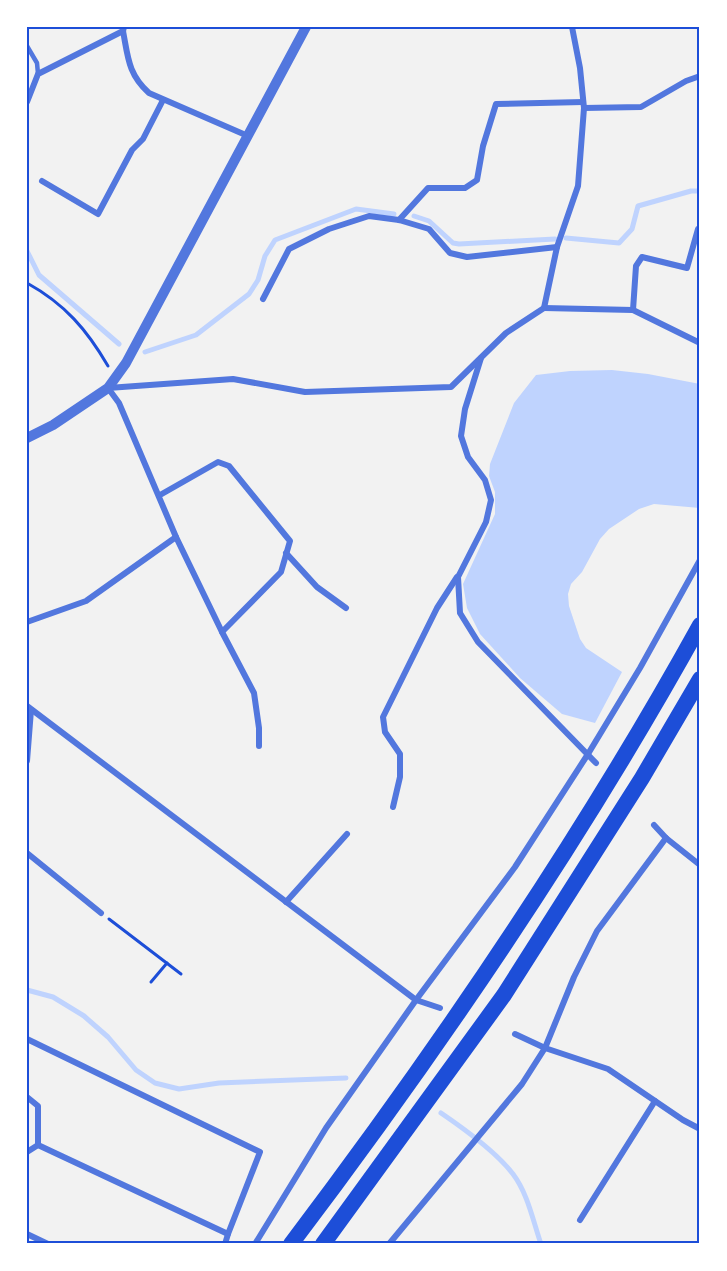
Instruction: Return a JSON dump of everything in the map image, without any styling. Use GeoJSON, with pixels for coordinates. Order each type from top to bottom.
{"type":"FeatureCollection","features":[{"type":"Feature","properties":{"kind":"highway"},"geometry":{"type":"LineString","coordinates":[[291,1244],[404,1091],[549,877],[619,765],[700,625]]}},
{"type":"Feature","properties":{"kind":"highway"},"geometry":{"type":"LineString","coordinates":[[323,1244],[504,995],[642,778],[700,679]]}},
{"type":"Feature","properties":{"kind":"street"},"geometry":{"type":"LineString","coordinates":[[27,438],[53,425],[108,388],[126,363],[306,27]]}},
{"type":"Feature","properties":{"kind":"street"},"geometry":{"type":"LineString","coordinates":[[543,308],[557,247],[578,186],[584,105],[573,27]]}},
{"type":"Feature","properties":{"kind":"street"},"geometry":{"type":"LineString","coordinates":[[27,102],[38,74],[123,29],[129,67],[139,84],[149,93],[248,136]]}},
{"type":"Feature","properties":{"kind":"street"},"geometry":{"type":"LineString","coordinates":[[399,220],[428,188],[465,188],[477,180],[483,146],[496,104],[641,107],[686,81],[700,76]]}},
{"type":"Feature","properties":{"kind":"street"},"geometry":{"type":"LineString","coordinates":[[42,181],[98,214],[132,150],[143,139],[163,100]]}},
{"type":"Feature","properties":{"kind":"street"},"geometry":{"type":"LineString","coordinates":[[263,299],[289,249],[329,229],[369,216],[399,220],[429,229],[450,254],[467,257],[557,247]]}},
{"type":"Feature","properties":{"kind":"street"},"geometry":{"type":"LineString","coordinates":[[633,310],[636,266],[642,257],[687,268],[698,229]]}},
{"type":"Feature","properties":{"kind":"street"},"geometry":{"type":"LineString","coordinates":[[108,388],[233,379],[305,392],[451,387],[506,333],[543,308],[633,310],[700,343]]}},
{"type":"Feature","properties":{"kind":"street"},"geometry":{"type":"LineString","coordinates":[[393,807],[400,777],[400,754],[385,732],[383,717],[438,608],[458,577],[486,522],[491,500],[485,480],[468,457],[461,436],[465,409],[483,355]]}},
{"type":"Feature","properties":{"kind":"street"},"geometry":{"type":"LineString","coordinates":[[108,388],[119,403],[176,537],[254,693],[259,746]]}},
{"type":"Feature","properties":{"kind":"street"},"geometry":{"type":"LineString","coordinates":[[159,495],[218,462],[229,466],[290,541],[281,572],[222,632]]}},
{"type":"Feature","properties":{"kind":"street"},"geometry":{"type":"LineString","coordinates":[[27,622],[86,601],[176,537]]}},
{"type":"Feature","properties":{"kind":"street"},"geometry":{"type":"LineString","coordinates":[[286,553],[316,586],[346,608]]}},
{"type":"Feature","properties":{"kind":"street"},"geometry":{"type":"LineString","coordinates":[[255,1244],[326,1128],[416,1000],[515,867],[640,668],[700,560]]}},
{"type":"Feature","properties":{"kind":"street"},"geometry":{"type":"LineString","coordinates":[[458,577],[460,613],[478,642],[596,763]]}},
{"type":"Feature","properties":{"kind":"street"},"geometry":{"type":"LineString","coordinates":[[27,761],[29,708]]}},
{"type":"Feature","properties":{"kind":"street"},"geometry":{"type":"LineString","coordinates":[[29,708],[416,1000],[440,1008]]}},
{"type":"Feature","properties":{"kind":"street"},"geometry":{"type":"LineString","coordinates":[[654,825],[666,838],[700,865]]}},
{"type":"Feature","properties":{"kind":"street"},"geometry":{"type":"LineString","coordinates":[[286,902],[347,834]]}},
{"type":"Feature","properties":{"kind":"street"},"geometry":{"type":"LineString","coordinates":[[389,1244],[522,1084],[545,1048],[574,977],[597,931],[666,838]]}},
{"type":"Feature","properties":{"kind":"street"},"geometry":{"type":"LineString","coordinates":[[27,854],[101,912]]}},
{"type":"Feature","properties":{"kind":"street"},"geometry":{"type":"LineString","coordinates":[[515,1034],[545,1048],[608,1069],[700,1129]]}},
{"type":"Feature","properties":{"kind":"street"},"geometry":{"type":"LineString","coordinates":[[27,1039],[260,1152],[225,1244]]}},
{"type":"Feature","properties":{"kind":"street"},"geometry":{"type":"LineString","coordinates":[[27,1096],[38,1106],[38,1145]]}},
{"type":"Feature","properties":{"kind":"street"},"geometry":{"type":"LineString","coordinates":[[580,1220],[656,1101]]}},
{"type":"Feature","properties":{"kind":"street"},"geometry":{"type":"LineString","coordinates":[[38,1145],[228,1234]]}},
{"type":"Feature","properties":{"kind":"street"},"geometry":{"type":"LineString","coordinates":[[27,1152],[38,1145]]}},
{"type":"Feature","properties":{"kind":"street"},"geometry":{"type":"LineString","coordinates":[[27,1234],[48,1244]]}},
{"type":"Feature","properties":{"kind":"lane"},"geometry":{"type":"LineString","coordinates":[[27,46],[37,63],[38,74]]}},
{"type":"Feature","properties":{"kind":"path"},"geometry":{"type":"LineString","coordinates":[[27,283],[71,314],[93,339],[115,378]]}},
{"type":"Feature","properties":{"kind":"path"},"geometry":{"type":"LineString","coordinates":[[101,912],[181,974]]}},
{"type":"Feature","properties":{"kind":"path"},"geometry":{"type":"LineString","coordinates":[[151,982],[167,963]]}},
{"type":"Feature","properties":{"kind":"water"},"geometry":{"type":"Polygon","coordinates":[[[612,370],[700,384],[700,508],[654,504],[639,509],[609,529],[600,539],[582,572],[571,584],[568,594],[569,606],[580,639],[586,648],[622,672],[595,723],[562,714],[520,678],[480,634],[467,608],[463,584],[495,514],[495,492],[489,476],[490,464],[514,403],[536,375],[612,370]]]}},
{"type":"Feature","properties":{"kind":"waterway"},"geometry":{"type":"LineString","coordinates":[[566,238],[619,243],[632,229],[638,206],[691,191],[700,191]]}},
{"type":"Feature","properties":{"kind":"waterway"},"geometry":{"type":"LineString","coordinates":[[145,352],[196,335],[249,294],[258,280],[265,256],[275,240],[356,209],[394,214]]}},
{"type":"Feature","properties":{"kind":"waterway"},"geometry":{"type":"LineString","coordinates":[[414,216],[429,221],[453,243],[459,244],[555,239]]}},
{"type":"Feature","properties":{"kind":"waterway"},"geometry":{"type":"LineString","coordinates":[[27,251],[39,275],[119,344]]}},
{"type":"Feature","properties":{"kind":"waterway"},"geometry":{"type":"LineString","coordinates":[[27,990],[53,997],[84,1016],[108,1037],[136,1070],[155,1083],[179,1089],[219,1083],[346,1078]]}},
{"type":"Feature","properties":{"kind":"waterway"},"geometry":{"type":"LineString","coordinates":[[441,1113],[489,1149],[513,1174],[526,1199],[541,1244]]}}]}
